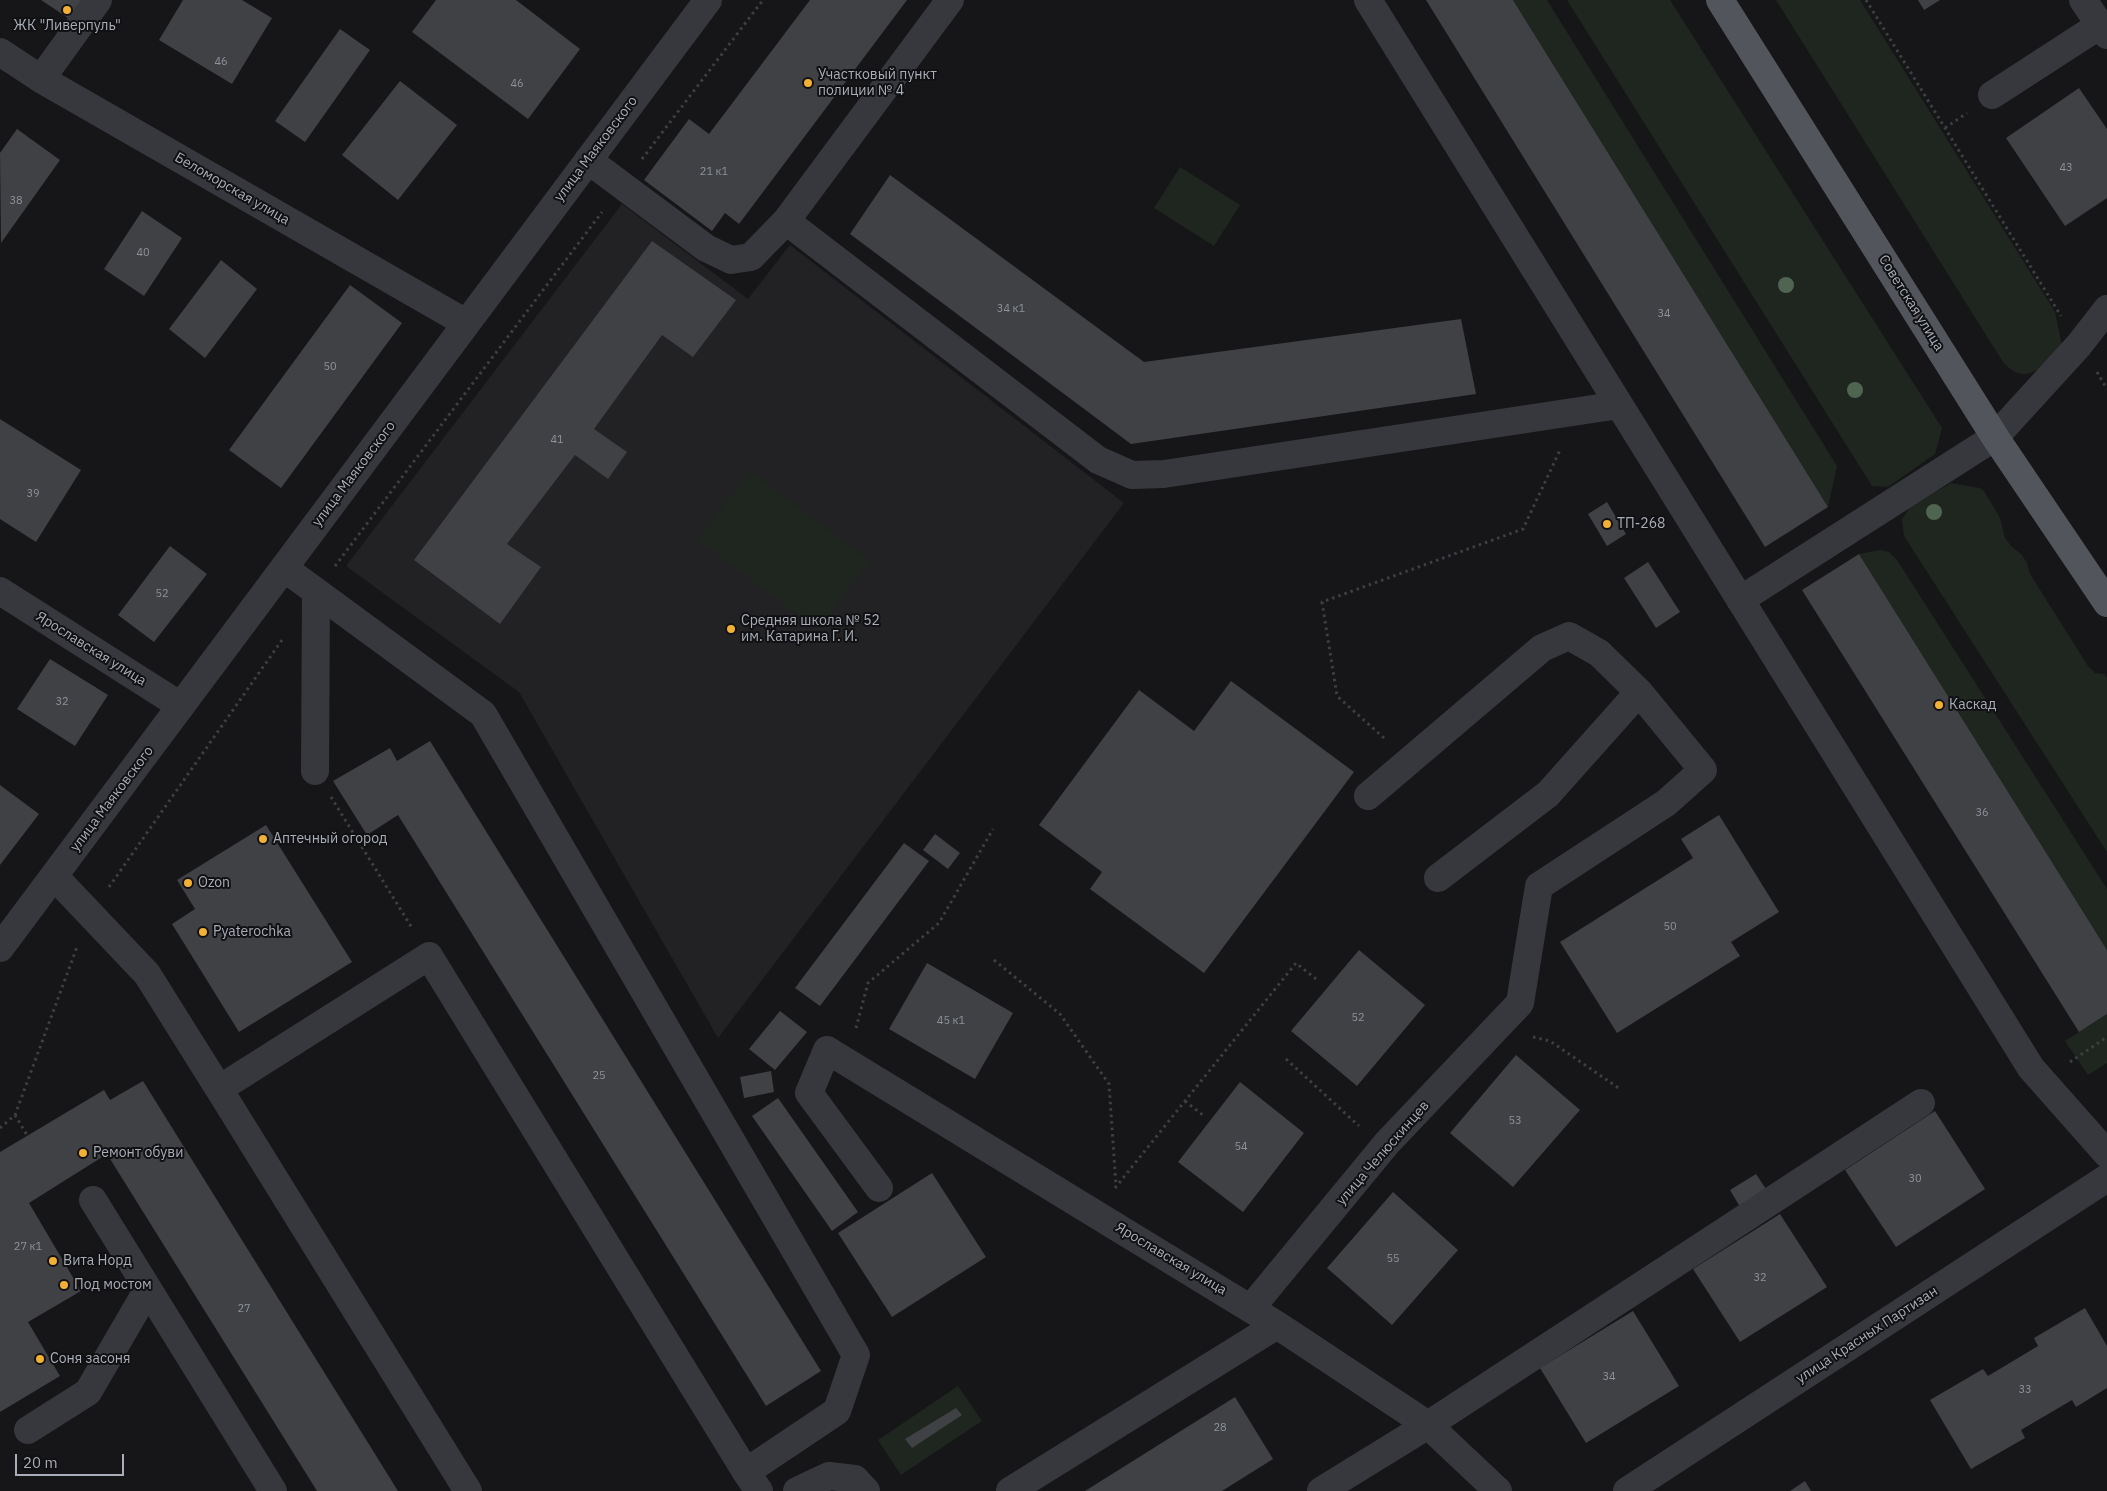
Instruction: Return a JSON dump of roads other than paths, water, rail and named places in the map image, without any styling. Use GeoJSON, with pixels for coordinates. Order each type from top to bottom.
{"type":"FeatureCollection","features":[{"type":"Feature","properties":{"kind":"main road","name":"Советская улица"},"geometry":{"type":"LineString","coordinates":[[1720,0],[1995,437],[2107,603]]}},
{"type":"Feature","properties":{"kind":"street"},"geometry":{"type":"LineString","coordinates":[[41,79],[98,0]]}},
{"type":"Feature","properties":{"kind":"street","name":"улица Маяковского"},"geometry":{"type":"LineString","coordinates":[[0,948],[708,0]]}},
{"type":"Feature","properties":{"kind":"street"},"geometry":{"type":"LineString","coordinates":[[588,160],[706,248],[731,260],[751,257],[786,221],[950,0]]}},
{"type":"Feature","properties":{"kind":"street"},"geometry":{"type":"LineString","coordinates":[[1368,0],[2031,1068],[2107,1154]]}},
{"type":"Feature","properties":{"kind":"street"},"geometry":{"type":"LineString","coordinates":[[1992,95],[2104,30],[2084,0]]}},
{"type":"Feature","properties":{"kind":"street","name":"Беломорская улица"},"geometry":{"type":"LineString","coordinates":[[0,52],[41,79],[466,323]]}},
{"type":"Feature","properties":{"kind":"street"},"geometry":{"type":"LineString","coordinates":[[786,221],[1098,460],[1132,475],[1164,474],[1619,405]]}},
{"type":"Feature","properties":{"kind":"street"},"geometry":{"type":"LineString","coordinates":[[1740,600],[1995,437],[2079,345],[2107,309]]}},
{"type":"Feature","properties":{"kind":"street"},"geometry":{"type":"LineString","coordinates":[[219,1089],[429,956],[752,1481],[837,1411],[856,1354],[483,714],[284,568]]}},
{"type":"Feature","properties":{"kind":"street","name":"Ярославская улица"},"geometry":{"type":"LineString","coordinates":[[0,592],[181,706]]}},
{"type":"Feature","properties":{"kind":"street"},"geometry":{"type":"LineString","coordinates":[[315,771],[316,592]]}},
{"type":"Feature","properties":{"kind":"street"},"geometry":{"type":"LineString","coordinates":[[1368,796],[1542,648],[1569,636],[1599,653],[1639,692],[1548,794],[1438,878]]}},
{"type":"Feature","properties":{"kind":"street","name":"улица Челюскинцев"},"geometry":{"type":"LineString","coordinates":[[1251,1308],[1383,1148],[1520,1003],[1539,886],[1666,803],[1703,770],[1639,692]]}},
{"type":"Feature","properties":{"kind":"street"},"geometry":{"type":"LineString","coordinates":[[54,876],[147,974],[468,1491]]}},
{"type":"Feature","properties":{"kind":"street","name":"Ярославская улица"},"geometry":{"type":"LineString","coordinates":[[879,1188],[809,1093],[837,1057],[1277,1325],[1428,1425],[1498,1491]]}},
{"type":"Feature","properties":{"kind":"street"},"geometry":{"type":"LineString","coordinates":[[1321,1491],[1428,1425],[1921,1103]]}},
{"type":"Feature","properties":{"kind":"street","name":"улица Красных Партизан"},"geometry":{"type":"LineString","coordinates":[[1627,1491],[2107,1178]]}},
{"type":"Feature","properties":{"kind":"street"},"geometry":{"type":"LineString","coordinates":[[93,1200],[273,1491]]}},
{"type":"Feature","properties":{"kind":"street"},"geometry":{"type":"LineString","coordinates":[[28,1430],[88,1392],[148,1289]]}},
{"type":"Feature","properties":{"kind":"street"},"geometry":{"type":"LineString","coordinates":[[1010,1491],[1277,1325]]}},
{"type":"Feature","properties":{"kind":"street"},"geometry":{"type":"LineString","coordinates":[[798,1491],[829,1476],[854,1479],[866,1491]]}},
{"type":"Feature","properties":{"kind":"place","name":"ЖК \"Ливерпуль\""},"geometry":{"type":"Point","coordinates":[67,10]}},
{"type":"Feature","properties":{"kind":"place","name":"Участковый пункт полиции № 4"},"geometry":{"type":"Point","coordinates":[808,83]}},
{"type":"Feature","properties":{"kind":"place","name":"ТП-268"},"geometry":{"type":"Point","coordinates":[1607,524]}},
{"type":"Feature","properties":{"kind":"place","name":"Средняя школа № 52 им. Катарина Г. И."},"geometry":{"type":"Point","coordinates":[731,629]}},
{"type":"Feature","properties":{"kind":"place","name":"Каскад"},"geometry":{"type":"Point","coordinates":[1939,705]}},
{"type":"Feature","properties":{"kind":"place","name":"Аптечный огород"},"geometry":{"type":"Point","coordinates":[263,839]}},
{"type":"Feature","properties":{"kind":"place","name":"Ozon"},"geometry":{"type":"Point","coordinates":[188,883]}},
{"type":"Feature","properties":{"kind":"place","name":"Pyaterochka"},"geometry":{"type":"Point","coordinates":[203,932]}},
{"type":"Feature","properties":{"kind":"place","name":"Ремонт обуви"},"geometry":{"type":"Point","coordinates":[83,1153]}},
{"type":"Feature","properties":{"kind":"place","name":"Вита Норд"},"geometry":{"type":"Point","coordinates":[53,1261]}},
{"type":"Feature","properties":{"kind":"place","name":"Под мостом"},"geometry":{"type":"Point","coordinates":[64,1285]}},
{"type":"Feature","properties":{"kind":"place","name":"Соня засоня"},"geometry":{"type":"Point","coordinates":[40,1359]}}]}
